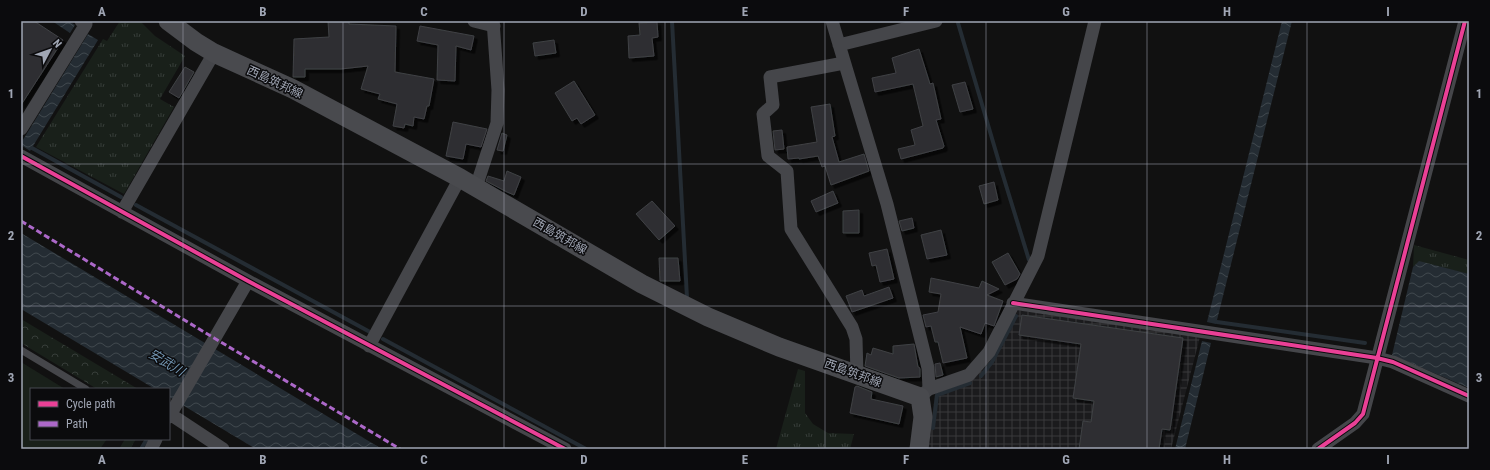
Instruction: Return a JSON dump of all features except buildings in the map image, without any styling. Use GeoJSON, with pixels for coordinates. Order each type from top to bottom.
{"type":"FeatureCollection","features":[{"type":"Feature","properties":{"kind":"main road","name":"西島筑邦線"},"geometry":{"type":"LineString","coordinates":[[168,21],[214,53],[293,89],[468,183],[642,284],[708,317],[778,347],[857,375],[924,393]]}},
{"type":"Feature","properties":{"kind":"main road"},"geometry":{"type":"LineString","coordinates":[[919,449],[924,393]]}},
{"type":"Feature","properties":{"kind":"street"},"geometry":{"type":"LineString","coordinates":[[21,129],[86,24],[81,21]]}},
{"type":"Feature","properties":{"kind":"street"},"geometry":{"type":"LineString","coordinates":[[369,346],[468,183],[497,122],[498,90],[494,23],[474,21]]}},
{"type":"Feature","properties":{"kind":"street"},"geometry":{"type":"LineString","coordinates":[[832,21],[887,204],[928,368],[924,393]]}},
{"type":"Feature","properties":{"kind":"street"},"geometry":{"type":"LineString","coordinates":[[839,45],[936,21]]}},
{"type":"Feature","properties":{"kind":"street"},"geometry":{"type":"LineString","coordinates":[[924,393],[969,375],[989,352],[1038,256],[1095,21]]}},
{"type":"Feature","properties":{"kind":"street"},"geometry":{"type":"LineString","coordinates":[[1318,449],[1355,423],[1363,414],[1465,21]]}},
{"type":"Feature","properties":{"kind":"street"},"geometry":{"type":"LineString","coordinates":[[122,212],[214,53]]}},
{"type":"Feature","properties":{"kind":"street"},"geometry":{"type":"LineString","coordinates":[[844,63],[770,77],[773,106],[763,114],[768,156],[787,171],[791,229],[852,327],[856,339],[857,375]]}},
{"type":"Feature","properties":{"kind":"street"},"geometry":{"type":"LineString","coordinates":[[21,156],[248,281],[564,449]]}},
{"type":"Feature","properties":{"kind":"street"},"geometry":{"type":"LineString","coordinates":[[223,449],[171,413],[248,281]]}},
{"type":"Feature","properties":{"kind":"street"},"geometry":{"type":"LineString","coordinates":[[1014,303],[1377,358],[1393,362],[1469,396]]}},
{"type":"Feature","properties":{"kind":"street"},"geometry":{"type":"LineString","coordinates":[[151,449],[156,440]]}},
{"type":"Feature","properties":{"kind":"lane"},"geometry":{"type":"LineString","coordinates":[[21,350],[84,388]]}},
{"type":"Feature","properties":{"kind":"shaded area"},"geometry":{"type":"Polygon","coordinates":[[[1018,310],[1200,337],[1171,449],[928,449],[935,395],[972,380],[990,361],[1018,310]]]}},
{"type":"Feature","properties":{"kind":"green space"},"geometry":{"type":"Polygon","coordinates":[[[120,21],[140,21],[155,36],[185,56],[160,99],[174,107],[124,194],[36,147],[103,39],[107,41],[120,21]]]}},
{"type":"Feature","properties":{"kind":"green space"},"geometry":{"type":"Polygon","coordinates":[[[1414,245],[1469,260],[1469,274],[1419,262],[1413,267],[1414,245]]]}},
{"type":"Feature","properties":{"kind":"green space"},"geometry":{"type":"Polygon","coordinates":[[[21,319],[136,388],[95,388],[21,343],[21,319]]]}},
{"type":"Feature","properties":{"kind":"green space"},"geometry":{"type":"Polygon","coordinates":[[[21,362],[63,388],[30,388],[30,440],[106,440],[100,449],[21,449],[21,362]]]}},
{"type":"Feature","properties":{"kind":"green space"},"geometry":{"type":"Polygon","coordinates":[[[798,369],[805,371],[805,413],[813,424],[828,433],[854,434],[850,449],[776,449],[798,369]]]}},
{"type":"Feature","properties":{"kind":"green space"},"geometry":{"type":"Polygon","coordinates":[[[124,440],[135,440],[130,449],[119,449],[124,440]]]}},
{"type":"Feature","properties":{"kind":"water"},"geometry":{"type":"Polygon","coordinates":[[[52,21],[69,21],[75,25],[70,33],[52,21]]]}},
{"type":"Feature","properties":{"kind":"water"},"geometry":{"type":"Polygon","coordinates":[[[1282,21],[1292,21],[1216,324],[1207,322],[1282,21]]]}},
{"type":"Feature","properties":{"kind":"water"},"geometry":{"type":"Polygon","coordinates":[[[88,34],[98,40],[30,151],[21,145],[21,143],[88,34]]]}},
{"type":"Feature","properties":{"kind":"water","name":"安武川"},"geometry":{"type":"Polygon","coordinates":[[[21,233],[382,449],[256,449],[170,398],[170,388],[153,388],[21,309],[21,233]]]}},
{"type":"Feature","properties":{"kind":"water"},"geometry":{"type":"Polygon","coordinates":[[[1419,261],[1469,274],[1469,388],[1392,355],[1413,267],[1419,261]]]}},
{"type":"Feature","properties":{"kind":"water"},"geometry":{"type":"Polygon","coordinates":[[[1202,341],[1211,343],[1185,449],[1175,449],[1202,341]]]}},
{"type":"Feature","properties":{"kind":"waterway"},"geometry":{"type":"LineString","coordinates":[[672,21],[687,298]]}},
{"type":"Feature","properties":{"kind":"waterway"},"geometry":{"type":"LineString","coordinates":[[958,23],[1029,260]]}},
{"type":"Feature","properties":{"kind":"waterway"},"geometry":{"type":"LineString","coordinates":[[32,148],[121,197]]}},
{"type":"Feature","properties":{"kind":"waterway"},"geometry":{"type":"LineString","coordinates":[[136,205],[370,332]]}},
{"type":"Feature","properties":{"kind":"waterway"},"geometry":{"type":"LineString","coordinates":[[981,376],[992,362],[1016,316]]}},
{"type":"Feature","properties":{"kind":"waterway"},"geometry":{"type":"LineString","coordinates":[[1217,322],[1365,343]]}},
{"type":"Feature","properties":{"kind":"waterway"},"geometry":{"type":"LineString","coordinates":[[383,339],[586,449]]}},
{"type":"Feature","properties":{"kind":"waterway"},"geometry":{"type":"LineString","coordinates":[[933,428],[937,395],[970,383]]}},
{"type":"Feature","properties":{"kind":"waterway"},"geometry":{"type":"LineString","coordinates":[[141,449],[146,440]]}},
{"type":"Feature","properties":{"kind":"marked path"},"geometry":{"type":"LineString","coordinates":[[21,221],[400,449]]}},
{"type":"Feature","properties":{"kind":"cycle path"},"geometry":{"type":"LineString","coordinates":[[1318,449],[1355,423],[1363,414],[1465,21]]}},
{"type":"Feature","properties":{"kind":"cycle path"},"geometry":{"type":"LineString","coordinates":[[21,156],[248,281],[565,449]]}},
{"type":"Feature","properties":{"kind":"cycle path"},"geometry":{"type":"LineString","coordinates":[[1013,303],[1377,358],[1393,362],[1469,396]]}}]}
